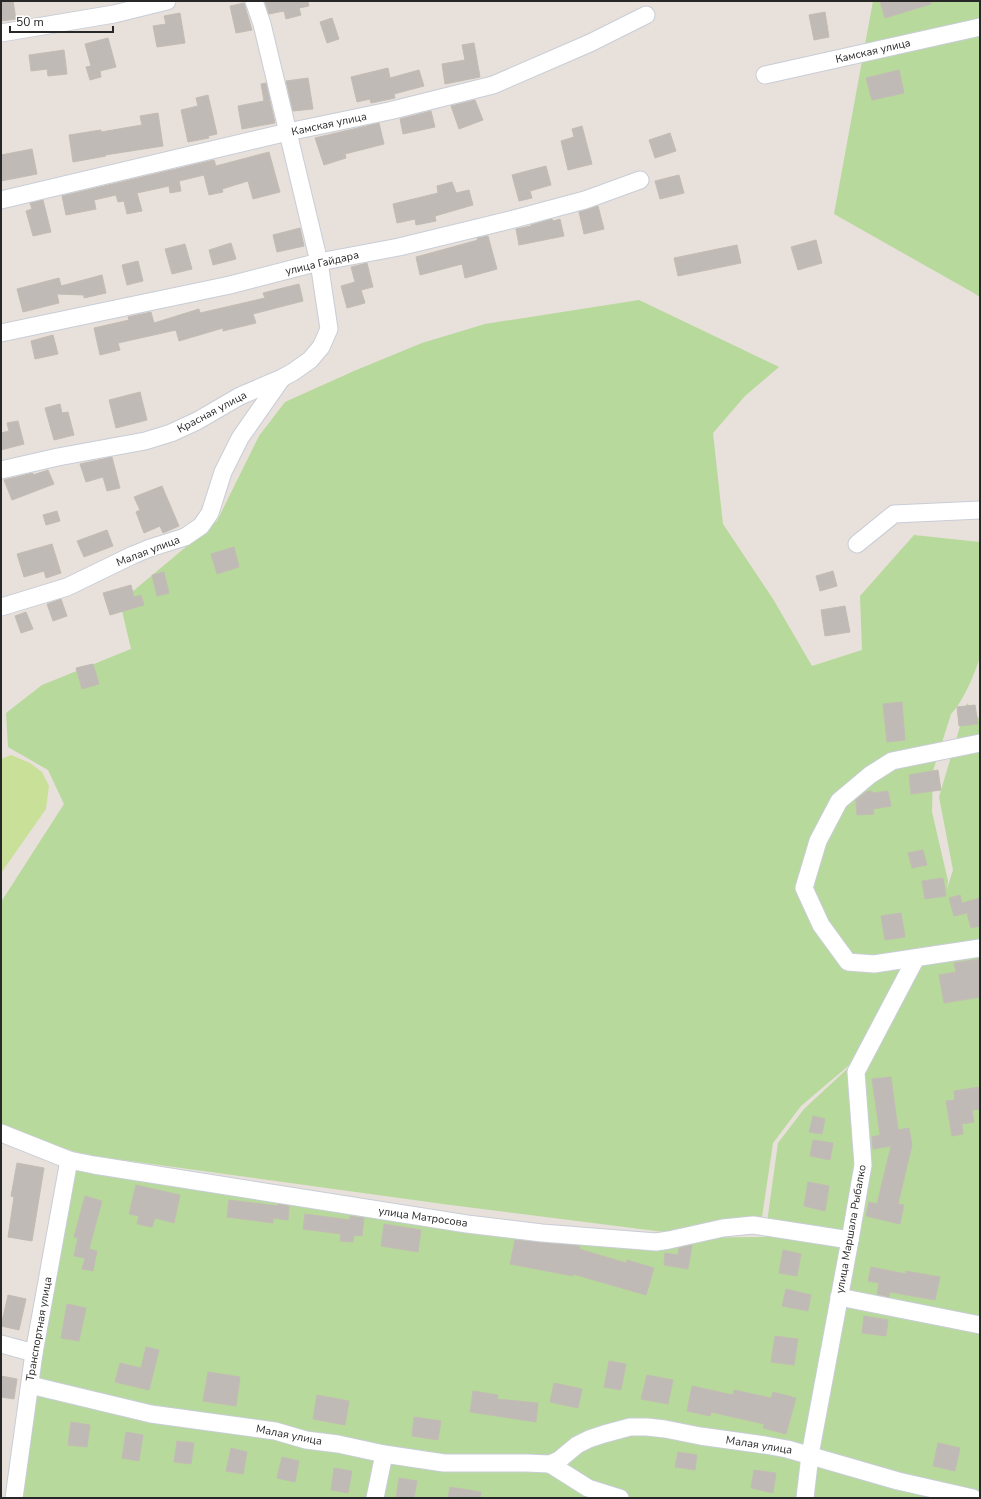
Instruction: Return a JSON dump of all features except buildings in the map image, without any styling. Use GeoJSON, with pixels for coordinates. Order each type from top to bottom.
{"type":"FeatureCollection","features":[{"type":"Feature","properties":{"kind":"street"},"geometry":{"type":"LineString","coordinates":[[1,33],[114,14],[167,1]]}},
{"type":"Feature","properties":{"kind":"street"},"geometry":{"type":"LineString","coordinates":[[254,1],[262,24],[319,262]]}},
{"type":"Feature","properties":{"kind":"street","name":"Камская улица"},"geometry":{"type":"LineString","coordinates":[[1,200],[288,132],[389,111],[494,85],[596,40],[646,15]]}},
{"type":"Feature","properties":{"kind":"street","name":"Камская улица"},"geometry":{"type":"LineString","coordinates":[[765,75],[980,28]]}},
{"type":"Feature","properties":{"kind":"street","name":"улица Гайдара"},"geometry":{"type":"LineString","coordinates":[[1,333],[230,286],[319,262],[399,247],[585,200],[640,180]]}},
{"type":"Feature","properties":{"kind":"street","name":"Красная улица"},"geometry":{"type":"LineString","coordinates":[[1,470],[58,457],[145,441],[171,433],[197,421],[240,396],[282,378],[310,360],[322,347],[329,330],[319,262]]}},
{"type":"Feature","properties":{"kind":"street","name":"Малая улица"},"geometry":{"type":"LineString","coordinates":[[1,607],[67,586],[133,555],[186,537],[201,526],[210,513],[223,472],[240,438],[282,378]]}},
{"type":"Feature","properties":{"kind":"street"},"geometry":{"type":"LineString","coordinates":[[857,544],[894,514],[980,510]]}},
{"type":"Feature","properties":{"kind":"street"},"geometry":{"type":"LineString","coordinates":[[980,743],[967,744],[892,761],[870,775],[839,801],[818,841],[804,888],[821,925],[848,962],[874,964],[980,948]]}},
{"type":"Feature","properties":{"kind":"street","name":"улица Маршала Рыбалко"},"geometry":{"type":"LineString","coordinates":[[805,1498],[810,1455],[863,1165],[856,1072],[916,958]]}},
{"type":"Feature","properties":{"kind":"street","name":"улица Матросова"},"geometry":{"type":"LineString","coordinates":[[1,1132],[69,1160],[127,1171],[174,1177],[213,1185],[398,1214],[542,1233],[656,1242],[723,1228],[753,1225],[850,1240]]}},
{"type":"Feature","properties":{"kind":"street","name":"Транспортная улица"},"geometry":{"type":"LineString","coordinates":[[14,1498],[34,1353],[69,1160]]}},
{"type":"Feature","properties":{"kind":"street"},"geometry":{"type":"LineString","coordinates":[[839,1297],[980,1325]]}},
{"type":"Feature","properties":{"kind":"street"},"geometry":{"type":"LineString","coordinates":[[1,1344],[34,1353]]}},
{"type":"Feature","properties":{"kind":"street","name":"Малая улица"},"geometry":{"type":"LineString","coordinates":[[30,1385],[150,1414],[275,1431],[306,1440],[444,1463],[550,1464],[558,1460],[577,1445],[589,1439],[617,1430],[630,1427],[665,1429],[700,1436],[765,1444],[810,1455],[898,1481],[973,1498]]}},
{"type":"Feature","properties":{"kind":"street"},"geometry":{"type":"LineString","coordinates":[[375,1498],[384,1454]]}},
{"type":"Feature","properties":{"kind":"street"},"geometry":{"type":"LineString","coordinates":[[550,1464],[588,1488],[620,1498]]}},
{"type":"Feature","properties":{"kind":"green space"},"geometry":{"type":"Polygon","coordinates":[[[873,1],[980,1],[980,297],[834,214],[873,1]]]}},
{"type":"Feature","properties":{"kind":"green space"},"geometry":{"type":"Polygon","coordinates":[[[639,300],[779,367],[745,396],[713,433],[723,524],[773,599],[812,666],[862,650],[860,596],[914,535],[980,542],[980,657],[964,695],[951,714],[933,771],[932,812],[948,881],[947,889],[953,870],[939,797],[967,703],[980,720],[980,1498],[17,1498],[70,1164],[544,1239],[765,1237],[778,1143],[804,1109],[874,1044],[801,1106],[773,1143],[762,1217],[664,1232],[443,1204],[86,1155],[1,1129],[1,902],[64,804],[48,770],[8,747],[6,713],[42,685],[131,649],[120,602],[217,521],[259,436],[285,402],[422,343],[485,324],[639,300]]]}},
{"type":"Feature","properties":{"kind":"green space"},"geometry":{"type":"Polygon","coordinates":[[[11,755],[30,763],[42,772],[49,786],[46,809],[1,873],[1,759],[11,755]]]}}]}
